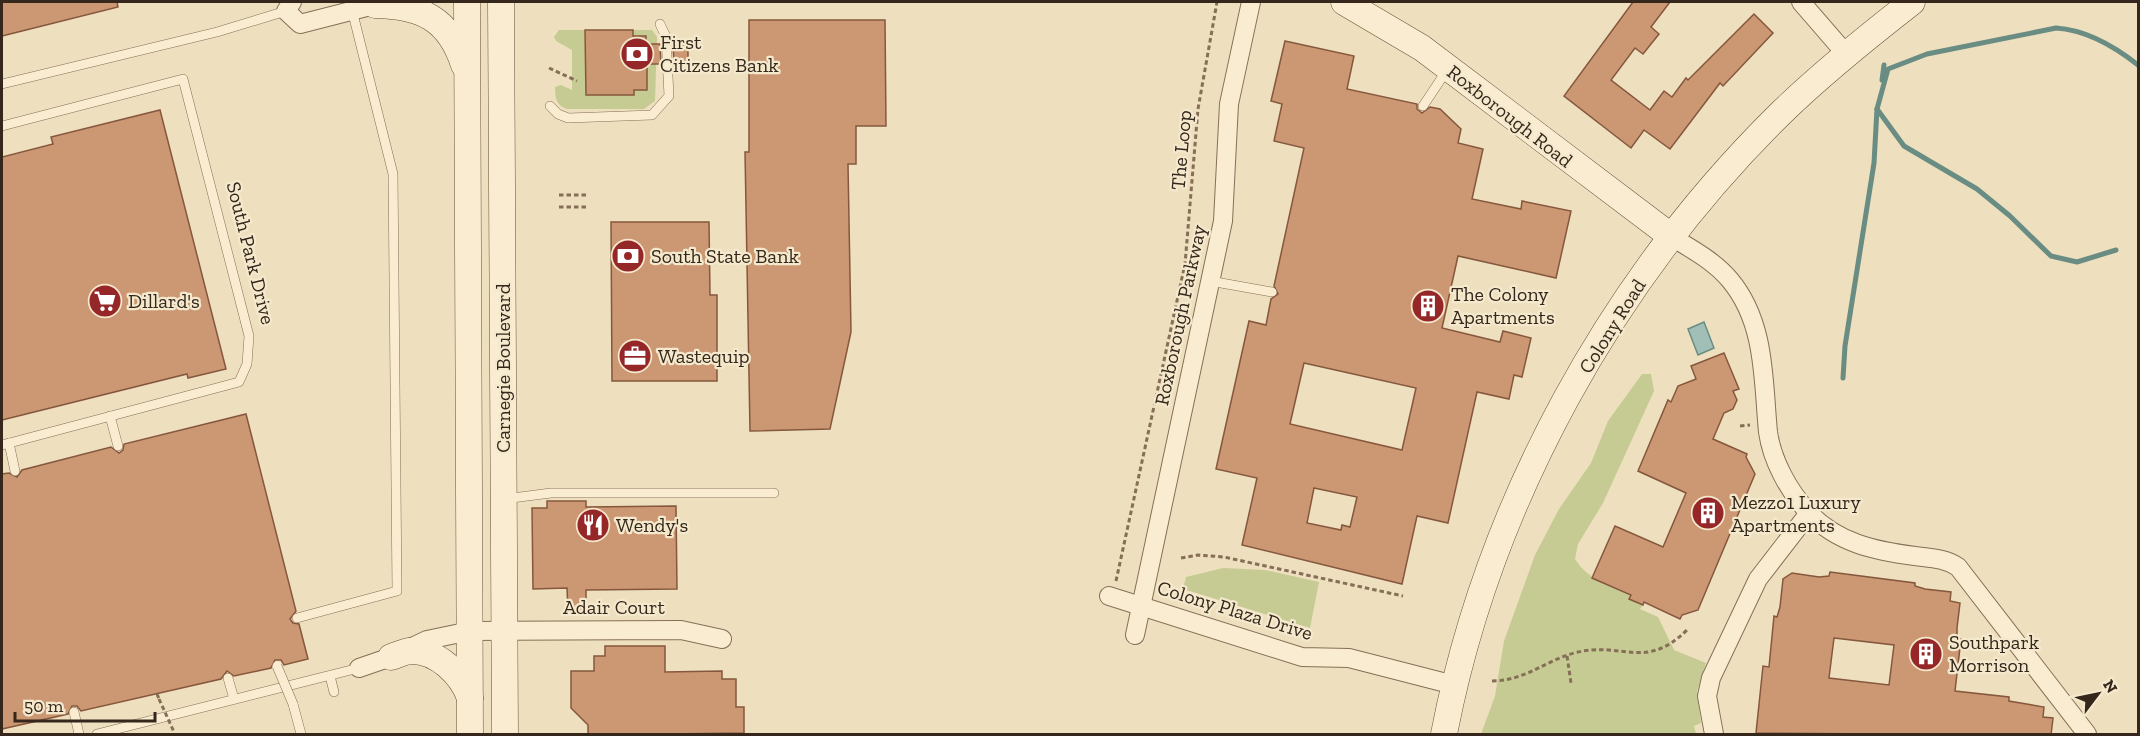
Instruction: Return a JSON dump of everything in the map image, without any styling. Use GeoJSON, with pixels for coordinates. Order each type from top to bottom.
{"type":"FeatureCollection","features":[{"type":"Feature","properties":{"kind":"street","name":"Carnegie Boulevard"},"geometry":{"type":"LineString","coordinates":[[467,2],[470,735]]}},
{"type":"Feature","properties":{"kind":"street","name":"Carnegie Boulevard"},"geometry":{"type":"LineString","coordinates":[[501,2],[505,735]]}},
{"type":"Feature","properties":{"kind":"street","name":"Roxborough Parkway"},"geometry":{"type":"LineString","coordinates":[[1135,635],[1223,221],[1229,104],[1251,2]]}},
{"type":"Feature","properties":{"kind":"street","name":"Roxborough Road"},"geometry":{"type":"LineString","coordinates":[[1344,2],[1398,32],[1626,205],[1672,237]]}},
{"type":"Feature","properties":{"kind":"street"},"geometry":{"type":"LineString","coordinates":[[1802,2],[1846,54]]}},
{"type":"Feature","properties":{"kind":"street","name":"Colony Road"},"geometry":{"type":"LineString","coordinates":[[1444,735],[1454,685],[1491,568],[1539,453],[1605,333],[1672,237],[1724,173],[1764,131],[1846,54],[1912,2]]}},
{"type":"Feature","properties":{"kind":"street"},"geometry":{"type":"LineString","coordinates":[[285,6],[300,24],[367,5],[412,9],[434,18],[455,44],[467,80]]}},
{"type":"Feature","properties":{"kind":"street"},"geometry":{"type":"LineString","coordinates":[[1672,237],[1705,257],[1728,278],[1741,295],[1761,353],[1771,445],[1784,478],[1809,513],[1843,538],[1869,549],[1946,560],[1958,567],[2087,735]]}},
{"type":"Feature","properties":{"kind":"street"},"geometry":{"type":"LineString","coordinates":[[1714,735],[1707,696],[1711,678],[1758,579],[1809,513]]}},
{"type":"Feature","properties":{"kind":"street","name":"Colony Plaza Drive"},"geometry":{"type":"LineString","coordinates":[[1112,589],[1142,605],[1302,657],[1349,658],[1454,685]]}},
{"type":"Feature","properties":{"kind":"street"},"geometry":{"type":"LineString","coordinates":[[391,657],[428,640],[470,631],[504,630]]}},
{"type":"Feature","properties":{"kind":"street","name":"Adair Court"},"geometry":{"type":"LineString","coordinates":[[504,630],[681,630],[722,639]]}},
{"type":"Feature","properties":{"kind":"street"},"geometry":{"type":"LineString","coordinates":[[359,668],[409,651],[438,661],[458,675],[470,698]]}},
{"type":"Feature","properties":{"kind":"lane"},"geometry":{"type":"LineString","coordinates":[[297,618],[397,591],[393,174],[367,5]]}},
{"type":"Feature","properties":{"kind":"lane"},"geometry":{"type":"LineString","coordinates":[[2,84],[217,32],[285,6]]}},
{"type":"Feature","properties":{"kind":"lane"},"geometry":{"type":"LineString","coordinates":[[550,106],[558,114],[568,118],[652,115],[669,96],[666,37],[660,24]]}},
{"type":"Feature","properties":{"kind":"lane"},"geometry":{"type":"LineString","coordinates":[[1423,106],[1448,68]]}},
{"type":"Feature","properties":{"kind":"lane","name":"South Park Drive"},"geometry":{"type":"LineString","coordinates":[[2,126],[183,79],[249,336],[247,364],[239,382],[5,444]]}},
{"type":"Feature","properties":{"kind":"lane"},"geometry":{"type":"LineString","coordinates":[[1210,281],[1272,292]]}},
{"type":"Feature","properties":{"kind":"lane"},"geometry":{"type":"LineString","coordinates":[[110,416],[118,446]]}},
{"type":"Feature","properties":{"kind":"lane"},"geometry":{"type":"LineString","coordinates":[[5,444],[15,471]]}},
{"type":"Feature","properties":{"kind":"lane"},"geometry":{"type":"LineString","coordinates":[[504,499],[551,493],[774,493]]}},
{"type":"Feature","properties":{"kind":"lane"},"geometry":{"type":"LineString","coordinates":[[277,666],[293,704],[301,735]]}},
{"type":"Feature","properties":{"kind":"lane"},"geometry":{"type":"LineString","coordinates":[[97,735],[359,668]]}},
{"type":"Feature","properties":{"kind":"lane"},"geometry":{"type":"LineString","coordinates":[[330,676],[334,692]]}},
{"type":"Feature","properties":{"kind":"lane"},"geometry":{"type":"LineString","coordinates":[[228,678],[234,699]]}},
{"type":"Feature","properties":{"kind":"lane"},"geometry":{"type":"LineString","coordinates":[[74,712],[79,735]]}},
{"type":"Feature","properties":{"kind":"path","name":"The Loop"},"geometry":{"type":"LineString","coordinates":[[1112,589],[1185,264],[1198,108],[1218,2]]}},
{"type":"Feature","properties":{"kind":"path"},"geometry":{"type":"LineString","coordinates":[[549,68],[577,81]]}},
{"type":"Feature","properties":{"kind":"path"},"geometry":{"type":"LineString","coordinates":[[559,195],[589,195]]}},
{"type":"Feature","properties":{"kind":"path"},"geometry":{"type":"LineString","coordinates":[[559,207],[589,207]]}},
{"type":"Feature","properties":{"kind":"path"},"geometry":{"type":"LineString","coordinates":[[1181,558],[1198,555],[1224,557],[1403,596]]}},
{"type":"Feature","properties":{"kind":"path"},"geometry":{"type":"LineString","coordinates":[[1492,681],[1523,676],[1567,656],[1597,650],[1635,654],[1653,653],[1666,648],[1686,630]]}},
{"type":"Feature","properties":{"kind":"path"},"geometry":{"type":"LineString","coordinates":[[1567,656],[1571,682]]}},
{"type":"Feature","properties":{"kind":"path"},"geometry":{"type":"LineString","coordinates":[[157,694],[174,732]]}},
{"type":"Feature","properties":{"kind":"green space"},"geometry":{"type":"Polygon","coordinates":[[[559,30],[652,30],[657,37],[655,101],[644,109],[567,109],[560,105],[556,98],[555,87],[561,85],[572,90],[572,50],[556,41],[554,37],[559,30]]]}},
{"type":"Feature","properties":{"kind":"green space"},"geometry":{"type":"Polygon","coordinates":[[[1642,374],[1651,374],[1654,391],[1603,503],[1578,544],[1575,559],[1593,577],[1631,595],[1630,599],[1643,605],[1640,609],[1658,617],[1674,650],[1706,663],[1697,691],[1701,723],[1694,726],[1696,734],[1481,734],[1495,696],[1504,641],[1535,555],[1559,509],[1591,463],[1608,421],[1642,374]]]}},
{"type":"Feature","properties":{"kind":"green space"},"geometry":{"type":"Polygon","coordinates":[[[1223,568],[1265,570],[1319,582],[1310,628],[1183,589],[1186,577],[1223,568]]]}},
{"type":"Feature","properties":{"kind":"water"},"geometry":{"type":"Polygon","coordinates":[[[1704,322],[1714,348],[1698,355],[1688,329],[1704,322]]]}},
{"type":"Feature","properties":{"kind":"building"},"geometry":{"type":"Polygon","coordinates":[[[2,2],[117,2],[118,7],[2,36],[2,2]]]}},
{"type":"Feature","properties":{"kind":"building"},"geometry":{"type":"Polygon","coordinates":[[[1633,2],[1670,2],[1651,27],[1659,34],[1643,54],[1635,48],[1611,80],[1650,110],[1664,91],[1672,97],[1686,78],[1688,80],[1754,14],[1773,33],[1723,86],[1720,83],[1670,149],[1644,130],[1631,148],[1564,96],[1633,2]]]}},
{"type":"Feature","properties":{"kind":"building"},"geometry":{"type":"Polygon","coordinates":[[[749,20],[885,20],[886,126],[856,126],[856,164],[848,164],[851,332],[830,429],[750,431],[745,152],[749,152],[749,20]]]}},
{"type":"Feature","properties":{"kind":"building","name":"First Citizens Bank"},"geometry":{"type":"Polygon","coordinates":[[[585,30],[633,30],[633,36],[646,36],[646,44],[660,44],[661,64],[647,64],[647,90],[634,90],[634,95],[586,95],[585,30]]]}},
{"type":"Feature","properties":{"kind":"building","name":"The Colony Apartments"},"geometry":{"type":"Polygon","coordinates":[[[1285,41],[1354,56],[1347,89],[1417,104],[1417,109],[1422,113],[1430,107],[1440,109],[1461,129],[1458,143],[1483,149],[1472,199],[1521,209],[1522,201],[1571,211],[1556,278],[1458,256],[1442,328],[1500,342],[1503,331],[1531,338],[1522,377],[1514,375],[1509,399],[1477,392],[1448,523],[1417,516],[1402,584],[1242,545],[1257,478],[1216,469],[1249,321],[1266,325],[1271,299],[1278,294],[1274,286],[1304,148],[1274,141],[1282,104],[1271,101],[1285,41]],[[1304,363],[1290,424],[1402,450],[1416,388],[1304,363]],[[1314,488],[1307,523],[1341,530],[1342,525],[1350,527],[1357,497],[1314,488]]]}},
{"type":"Feature","properties":{"kind":"building"},"geometry":{"type":"Polygon","coordinates":[[[673,44],[688,44],[688,64],[674,64],[673,44]]]}},
{"type":"Feature","properties":{"kind":"building","name":"Dillard's"},"geometry":{"type":"Polygon","coordinates":[[[160,110],[226,369],[188,378],[187,374],[2,420],[2,157],[53,144],[51,137],[160,110]]]}},
{"type":"Feature","properties":{"kind":"building"},"geometry":{"type":"Polygon","coordinates":[[[611,222],[709,222],[710,295],[717,295],[717,381],[612,381],[611,222]]]}},
{"type":"Feature","properties":{"kind":"building","name":"Mezzo1 Luxury Apartments"},"geometry":{"type":"Polygon","coordinates":[[[1724,353],[1739,389],[1733,391],[1737,400],[1733,409],[1724,413],[1713,439],[1747,454],[1746,457],[1755,474],[1698,610],[1682,615],[1680,619],[1644,602],[1643,605],[1629,599],[1631,595],[1592,578],[1615,526],[1663,547],[1686,493],[1638,471],[1668,400],[1671,402],[1678,386],[1696,379],[1691,366],[1724,353]]]}},
{"type":"Feature","properties":{"kind":"building"},"geometry":{"type":"Polygon","coordinates":[[[246,414],[296,611],[290,619],[293,623],[299,624],[308,659],[284,665],[281,660],[275,660],[271,668],[234,676],[227,671],[221,679],[81,711],[77,706],[72,706],[68,714],[2,729],[2,474],[9,473],[17,477],[22,470],[111,447],[119,453],[123,450],[124,444],[246,414]]]}},
{"type":"Feature","properties":{"kind":"building"},"geometry":{"type":"Polygon","coordinates":[[[547,501],[586,501],[586,507],[676,506],[677,589],[586,590],[586,612],[568,612],[567,588],[533,589],[532,508],[547,508],[547,501]]]}},
{"type":"Feature","properties":{"kind":"building","name":"Southpark Morrison"},"geometry":{"type":"Polygon","coordinates":[[[1830,572],[1915,583],[1915,586],[1925,589],[1951,592],[1950,601],[1960,603],[1957,638],[1961,639],[1955,691],[2009,697],[2009,701],[2044,707],[2043,717],[2053,718],[2051,735],[1756,733],[1763,666],[1769,667],[1774,616],[1777,617],[1780,607],[1783,579],[1792,573],[1819,577],[1829,576],[1830,572]],[[1834,638],[1829,678],[1889,685],[1894,645],[1834,638]]]}},
{"type":"Feature","properties":{"kind":"building"},"geometry":{"type":"Polygon","coordinates":[[[605,646],[665,646],[665,672],[722,671],[722,679],[736,679],[736,707],[744,707],[744,733],[588,735],[588,725],[571,708],[571,671],[594,671],[594,656],[605,656],[605,646]]]}},
{"type":"Feature","properties":{"kind":"waterway"},"geometry":{"type":"LineString","coordinates":[[1843,378],[1845,346],[1874,163],[1877,109],[1888,69],[1927,54],[2056,28],[2079,32],[2100,40],[2138,65]]}},
{"type":"Feature","properties":{"kind":"waterway"},"geometry":{"type":"LineString","coordinates":[[1882,80],[1884,65]]}},
{"type":"Feature","properties":{"kind":"waterway"},"geometry":{"type":"LineString","coordinates":[[1877,109],[1904,146],[1977,189],[2010,216],[2051,256],[2077,262],[2116,250]]}},
{"type":"Feature","properties":{"kind":"place","name":"First Citizens Bank"},"geometry":{"type":"Point","coordinates":[637,54]}},
{"type":"Feature","properties":{"kind":"place","name":"South State Bank"},"geometry":{"type":"Point","coordinates":[628,256]}},
{"type":"Feature","properties":{"kind":"place","name":"Dillard's"},"geometry":{"type":"Point","coordinates":[105,301]}},
{"type":"Feature","properties":{"kind":"place","name":"The Colony Apartments"},"geometry":{"type":"Point","coordinates":[1428,306]}},
{"type":"Feature","properties":{"kind":"place","name":"Wastequip"},"geometry":{"type":"Point","coordinates":[635,356]}},
{"type":"Feature","properties":{"kind":"place","name":"Mezzo1 Luxury Apartments"},"geometry":{"type":"Point","coordinates":[1708,513]}},
{"type":"Feature","properties":{"kind":"place","name":"Wendy's"},"geometry":{"type":"Point","coordinates":[593,525]}},
{"type":"Feature","properties":{"kind":"place","name":"Southpark Morrison"},"geometry":{"type":"Point","coordinates":[1926,654]}}]}
